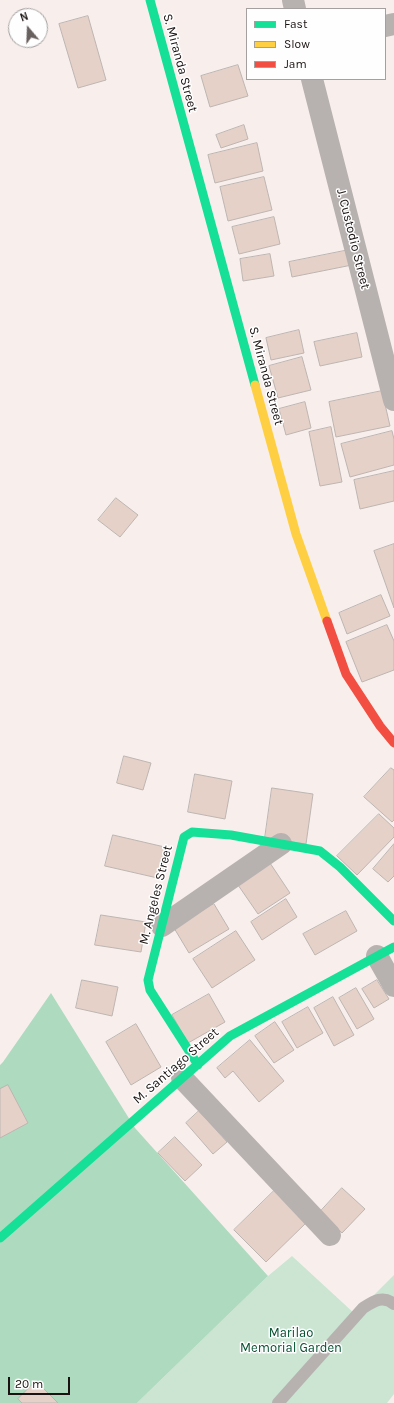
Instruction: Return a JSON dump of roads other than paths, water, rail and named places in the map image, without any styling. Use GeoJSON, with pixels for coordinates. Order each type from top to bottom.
{"type":"FeatureCollection","features":[{"type":"Feature","properties":{"kind":"street","name":"S. Miranda Street"},"geometry":{"type":"LineString","coordinates":[[150,0],[296,534],[346,674],[380,726],[394,743]]}},
{"type":"Feature","properties":{"kind":"street","name":"J. Custodio Street"},"geometry":{"type":"LineString","coordinates":[[312,80],[394,400]]}},
{"type":"Feature","properties":{"kind":"street","name":"M. Angeles Street"},"geometry":{"type":"LineString","coordinates":[[190,1072],[150,990],[148,980],[184,837],[192,832],[223,834],[320,851],[340,867],[394,921]]}},
{"type":"Feature","properties":{"kind":"street"},"geometry":{"type":"LineString","coordinates":[[162,926],[281,844]]}},
{"type":"Feature","properties":{"kind":"street"},"geometry":{"type":"LineString","coordinates":[[386,951],[394,986]]}},
{"type":"Feature","properties":{"kind":"street","name":"M. Santiago Street"},"geometry":{"type":"LineString","coordinates":[[0,1238],[230,1036],[386,951]]}},
{"type":"Feature","properties":{"kind":"street"},"geometry":{"type":"LineString","coordinates":[[190,1072],[330,1235]]}},
{"type":"Feature","properties":{"kind":"lane"},"geometry":{"type":"LineString","coordinates":[[278,1403],[363,1308],[374,1301],[381,1299],[390,1301],[394,1304]]}},
{"type":"Feature","properties":{"kind":"park label","name":"Marilao Memorial Garden"},"geometry":{"type":"Point","coordinates":[291,1340]}}]}
